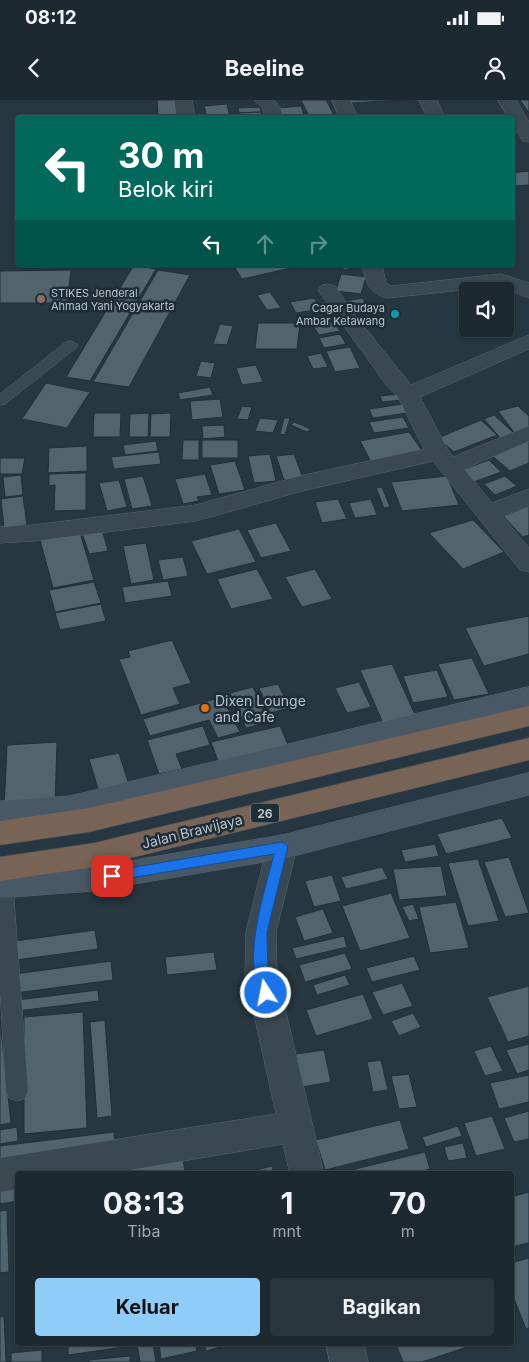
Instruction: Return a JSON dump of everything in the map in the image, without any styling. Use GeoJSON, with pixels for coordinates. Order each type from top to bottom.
{"type":"FeatureCollection","features":[{"type":"Feature","properties":{"kind":"highway"},"geometry":{"type":"LineString","coordinates":[[0,833],[99,818],[529,716]]}},
{"type":"Feature","properties":{"kind":"highway","name":"Jalan Brawijaya"},"geometry":{"type":"LineString","coordinates":[[1,880],[529,749]]}},
{"type":"Feature","properties":{"kind":"street"},"geometry":{"type":"LineString","coordinates":[[183,100],[186,115]]}},
{"type":"Feature","properties":{"kind":"street"},"geometry":{"type":"LineString","coordinates":[[264,100],[271,108],[273,115]]}},
{"type":"Feature","properties":{"kind":"street"},"geometry":{"type":"LineString","coordinates":[[341,100],[348,115]]}},
{"type":"Feature","properties":{"kind":"street"},"geometry":{"type":"LineString","coordinates":[[428,100],[436,115]]}},
{"type":"Feature","properties":{"kind":"street"},"geometry":{"type":"LineString","coordinates":[[507,100],[514,115]]}},
{"type":"Feature","properties":{"kind":"street"},"geometry":{"type":"LineString","coordinates":[[515,116],[524,135]]}},
{"type":"Feature","properties":{"kind":"street"},"geometry":{"type":"LineString","coordinates":[[372,267],[377,286],[387,292],[469,274],[518,285],[529,292]]}},
{"type":"Feature","properties":{"kind":"street"},"geometry":{"type":"LineString","coordinates":[[328,290],[346,318],[395,381],[408,394],[443,460],[529,564]]}},
{"type":"Feature","properties":{"kind":"street"},"geometry":{"type":"LineString","coordinates":[[408,394],[529,341]]}},
{"type":"Feature","properties":{"kind":"street"},"geometry":{"type":"LineString","coordinates":[[0,535],[33,533],[196,514],[310,482],[443,460],[529,433]]}},
{"type":"Feature","properties":{"kind":"street"},"geometry":{"type":"LineString","coordinates":[[488,514],[529,497]]}},
{"type":"Feature","properties":{"kind":"street"},"geometry":{"type":"LineString","coordinates":[[0,812],[69,807],[529,697]]}},
{"type":"Feature","properties":{"kind":"street"},"geometry":{"type":"LineString","coordinates":[[1,880],[93,879],[282,847],[529,784]]}},
{"type":"Feature","properties":{"kind":"street"},"geometry":{"type":"LineString","coordinates":[[282,847],[260,932],[261,974],[306,1171]]}},
{"type":"Feature","properties":{"kind":"street"},"geometry":{"type":"LineString","coordinates":[[24,1171],[297,1126]]}},
{"type":"Feature","properties":{"kind":"street"},"geometry":{"type":"LineString","coordinates":[[0,1175],[15,1173]]}},
{"type":"Feature","properties":{"kind":"street"},"geometry":{"type":"LineString","coordinates":[[345,1346],[349,1362]]}},
{"type":"Feature","properties":{"kind":"lane"},"geometry":{"type":"LineString","coordinates":[[0,401],[71,345]]}},
{"type":"Feature","properties":{"kind":"lane"},"geometry":{"type":"LineString","coordinates":[[1,880],[17,1091]]}},
{"type":"Feature","properties":{"kind":"building"},"geometry":{"type":"Polygon","coordinates":[[[157,100],[177,100],[179,115],[158,115],[157,100]]]}},
{"type":"Feature","properties":{"kind":"building"},"geometry":{"type":"Polygon","coordinates":[[[301,100],[326,100],[334,115],[308,115],[301,100]]]}},
{"type":"Feature","properties":{"kind":"building"},"geometry":{"type":"Polygon","coordinates":[[[349,100],[407,100],[350,103],[349,100]]]}},
{"type":"Feature","properties":{"kind":"building"},"geometry":{"type":"Polygon","coordinates":[[[520,100],[529,100],[529,113],[520,100]]]}},
{"type":"Feature","properties":{"kind":"building"},"geometry":{"type":"Polygon","coordinates":[[[227,104],[229,115],[206,115],[204,106],[227,104]]]}},
{"type":"Feature","properties":{"kind":"building"},"geometry":{"type":"Polygon","coordinates":[[[301,106],[304,115],[281,115],[279,108],[301,106]]]}},
{"type":"Feature","properties":{"kind":"building"},"geometry":{"type":"Polygon","coordinates":[[[260,107],[261,112],[239,113],[238,108],[260,107]]]}},
{"type":"Feature","properties":{"kind":"building"},"geometry":{"type":"Polygon","coordinates":[[[261,112],[262,115],[239,115],[239,113],[261,112]]]}},
{"type":"Feature","properties":{"kind":"building"},"geometry":{"type":"Polygon","coordinates":[[[529,171],[529,185],[515,186],[515,173],[529,171]]]}},
{"type":"Feature","properties":{"kind":"building"},"geometry":{"type":"Polygon","coordinates":[[[133,267],[156,269],[90,381],[66,377],[133,267]]]}},
{"type":"Feature","properties":{"kind":"building"},"geometry":{"type":"Polygon","coordinates":[[[234,267],[296,267],[242,279],[234,267]]]}},
{"type":"Feature","properties":{"kind":"building"},"geometry":{"type":"Polygon","coordinates":[[[342,267],[357,267],[344,270],[342,267]]]}},
{"type":"Feature","properties":{"kind":"building"},"geometry":{"type":"Polygon","coordinates":[[[71,270],[67,303],[0,303],[0,271],[71,270]]]}},
{"type":"Feature","properties":{"kind":"building"},"geometry":{"type":"Polygon","coordinates":[[[158,270],[190,275],[129,387],[93,382],[158,270]]]}},
{"type":"Feature","properties":{"kind":"building"},"geometry":{"type":"Polygon","coordinates":[[[341,274],[366,277],[361,294],[336,291],[341,274]]]}},
{"type":"Feature","properties":{"kind":"building"},"geometry":{"type":"Polygon","coordinates":[[[270,292],[281,308],[267,310],[257,295],[270,292]]]}},
{"type":"Feature","properties":{"kind":"building"},"geometry":{"type":"Polygon","coordinates":[[[314,298],[321,309],[296,313],[290,302],[314,298]]]}},
{"type":"Feature","properties":{"kind":"building"},"geometry":{"type":"Polygon","coordinates":[[[363,298],[367,306],[349,309],[345,301],[363,298]]]}},
{"type":"Feature","properties":{"kind":"building"},"geometry":{"type":"Polygon","coordinates":[[[333,322],[340,331],[319,335],[313,326],[333,322]]]}},
{"type":"Feature","properties":{"kind":"building"},"geometry":{"type":"Polygon","coordinates":[[[258,323],[300,323],[297,349],[255,349],[258,323]]]}},
{"type":"Feature","properties":{"kind":"building"},"geometry":{"type":"Polygon","coordinates":[[[220,324],[233,326],[227,345],[213,344],[220,324]]]}},
{"type":"Feature","properties":{"kind":"building"},"geometry":{"type":"Polygon","coordinates":[[[340,334],[346,344],[324,348],[319,338],[340,334]]]}},
{"type":"Feature","properties":{"kind":"building"},"geometry":{"type":"Polygon","coordinates":[[[350,347],[360,368],[335,372],[326,351],[350,347]]]}},
{"type":"Feature","properties":{"kind":"building"},"geometry":{"type":"Polygon","coordinates":[[[321,353],[328,367],[313,369],[307,356],[321,353]]]}},
{"type":"Feature","properties":{"kind":"building"},"geometry":{"type":"Polygon","coordinates":[[[201,361],[215,363],[211,378],[196,376],[201,361]]]}},
{"type":"Feature","properties":{"kind":"building"},"geometry":{"type":"Polygon","coordinates":[[[256,365],[263,382],[242,385],[236,368],[256,365]]]}},
{"type":"Feature","properties":{"kind":"building"},"geometry":{"type":"Polygon","coordinates":[[[46,383],[90,392],[67,428],[22,419],[46,383]]]}},
{"type":"Feature","properties":{"kind":"building"},"geometry":{"type":"Polygon","coordinates":[[[210,387],[213,395],[180,400],[178,393],[210,387]]]}},
{"type":"Feature","properties":{"kind":"building"},"geometry":{"type":"Polygon","coordinates":[[[400,394],[402,400],[382,402],[380,396],[400,394]]]}},
{"type":"Feature","properties":{"kind":"building"},"geometry":{"type":"Polygon","coordinates":[[[220,399],[223,417],[192,420],[190,401],[220,399]]]}},
{"type":"Feature","properties":{"kind":"building"},"geometry":{"type":"Polygon","coordinates":[[[403,404],[407,413],[373,418],[369,409],[403,404]]]}},
{"type":"Feature","properties":{"kind":"building"},"geometry":{"type":"Polygon","coordinates":[[[242,406],[252,407],[248,420],[237,419],[242,406]]]}},
{"type":"Feature","properties":{"kind":"building"},"geometry":{"type":"Polygon","coordinates":[[[518,406],[529,416],[529,430],[516,435],[498,411],[518,406]]]}},
{"type":"Feature","properties":{"kind":"building"},"geometry":{"type":"Polygon","coordinates":[[[94,413],[121,413],[120,437],[93,437],[94,413]]]}},
{"type":"Feature","properties":{"kind":"building"},"geometry":{"type":"Polygon","coordinates":[[[149,413],[148,437],[129,437],[130,414],[149,413]]]}},
{"type":"Feature","properties":{"kind":"building"},"geometry":{"type":"Polygon","coordinates":[[[171,413],[170,437],[150,437],[151,414],[171,413]]]}},
{"type":"Feature","properties":{"kind":"building"},"geometry":{"type":"Polygon","coordinates":[[[494,415],[516,435],[501,439],[484,419],[494,415]]]}},
{"type":"Feature","properties":{"kind":"building"},"geometry":{"type":"Polygon","coordinates":[[[403,417],[409,428],[374,433],[369,422],[403,417]]]}},
{"type":"Feature","properties":{"kind":"building"},"geometry":{"type":"Polygon","coordinates":[[[260,418],[278,420],[273,433],[255,431],[260,418]]]}},
{"type":"Feature","properties":{"kind":"building"},"geometry":{"type":"Polygon","coordinates":[[[284,418],[290,418],[285,435],[280,434],[284,418]]]}},
{"type":"Feature","properties":{"kind":"building"},"geometry":{"type":"Polygon","coordinates":[[[481,420],[497,435],[454,452],[438,438],[481,420]]]}},
{"type":"Feature","properties":{"kind":"building"},"geometry":{"type":"Polygon","coordinates":[[[294,422],[311,429],[307,432],[291,425],[294,422]]]}},
{"type":"Feature","properties":{"kind":"building"},"geometry":{"type":"Polygon","coordinates":[[[224,425],[225,437],[203,439],[202,426],[224,425]]]}},
{"type":"Feature","properties":{"kind":"building"},"geometry":{"type":"Polygon","coordinates":[[[409,432],[423,452],[371,462],[360,441],[409,432]]]}},
{"type":"Feature","properties":{"kind":"building"},"geometry":{"type":"Polygon","coordinates":[[[529,437],[529,463],[510,471],[489,453],[529,437]]]}},
{"type":"Feature","properties":{"kind":"building"},"geometry":{"type":"Polygon","coordinates":[[[183,440],[199,440],[199,460],[182,460],[183,440]]]}},
{"type":"Feature","properties":{"kind":"building"},"geometry":{"type":"Polygon","coordinates":[[[202,440],[238,440],[238,458],[202,458],[202,440]]]}},
{"type":"Feature","properties":{"kind":"building"},"geometry":{"type":"Polygon","coordinates":[[[156,441],[158,451],[125,455],[123,445],[156,441]]]}},
{"type":"Feature","properties":{"kind":"building"},"geometry":{"type":"Polygon","coordinates":[[[87,446],[87,471],[48,473],[49,448],[87,446]]]}},
{"type":"Feature","properties":{"kind":"building"},"geometry":{"type":"Polygon","coordinates":[[[159,452],[161,464],[114,469],[111,457],[159,452]]]}},
{"type":"Feature","properties":{"kind":"building"},"geometry":{"type":"Polygon","coordinates":[[[270,454],[276,481],[254,483],[248,456],[270,454]]]}},
{"type":"Feature","properties":{"kind":"building"},"geometry":{"type":"Polygon","coordinates":[[[294,454],[303,478],[284,480],[276,456],[294,454]]]}},
{"type":"Feature","properties":{"kind":"building"},"geometry":{"type":"Polygon","coordinates":[[[0,458],[25,458],[22,474],[0,474],[0,458]]]}},
{"type":"Feature","properties":{"kind":"building"},"geometry":{"type":"Polygon","coordinates":[[[489,460],[501,472],[474,482],[462,470],[489,460]]]}},
{"type":"Feature","properties":{"kind":"building"},"geometry":{"type":"Polygon","coordinates":[[[235,461],[245,490],[219,494],[210,465],[235,461]]]}},
{"type":"Feature","properties":{"kind":"building"},"geometry":{"type":"Polygon","coordinates":[[[86,473],[86,510],[54,511],[55,485],[49,486],[49,474],[86,473]]]}},
{"type":"Feature","properties":{"kind":"building"},"geometry":{"type":"Polygon","coordinates":[[[205,474],[212,495],[197,497],[199,501],[183,504],[175,479],[205,474]]]}},
{"type":"Feature","properties":{"kind":"building"},"geometry":{"type":"Polygon","coordinates":[[[21,475],[23,495],[5,497],[3,477],[21,475]]]}},
{"type":"Feature","properties":{"kind":"building"},"geometry":{"type":"Polygon","coordinates":[[[143,476],[152,506],[132,509],[124,479],[143,476]]]}},
{"type":"Feature","properties":{"kind":"building"},"geometry":{"type":"Polygon","coordinates":[[[447,476],[459,505],[402,511],[391,482],[447,476]]]}},
{"type":"Feature","properties":{"kind":"building"},"geometry":{"type":"Polygon","coordinates":[[[505,476],[517,486],[495,495],[484,484],[505,476]]]}},
{"type":"Feature","properties":{"kind":"building"},"geometry":{"type":"Polygon","coordinates":[[[119,480],[127,507],[107,511],[99,483],[119,480]]]}},
{"type":"Feature","properties":{"kind":"building"},"geometry":{"type":"Polygon","coordinates":[[[382,487],[390,507],[384,508],[376,488],[382,487]]]}},
{"type":"Feature","properties":{"kind":"building"},"geometry":{"type":"Polygon","coordinates":[[[23,496],[27,525],[4,528],[1,499],[23,496]]]}},
{"type":"Feature","properties":{"kind":"building"},"geometry":{"type":"Polygon","coordinates":[[[338,499],[347,519],[322,523],[315,502],[338,499]]]}},
{"type":"Feature","properties":{"kind":"building"},"geometry":{"type":"Polygon","coordinates":[[[371,499],[377,515],[355,518],[349,503],[371,499]]]}},
{"type":"Feature","properties":{"kind":"building"},"geometry":{"type":"Polygon","coordinates":[[[529,506],[529,535],[523,537],[502,515],[529,506]]]}},
{"type":"Feature","properties":{"kind":"building"},"geometry":{"type":"Polygon","coordinates":[[[473,520],[504,552],[463,569],[429,533],[473,520]]]}},
{"type":"Feature","properties":{"kind":"building"},"geometry":{"type":"Polygon","coordinates":[[[276,523],[291,551],[261,558],[247,530],[276,523]]]}},
{"type":"Feature","properties":{"kind":"building"},"geometry":{"type":"Polygon","coordinates":[[[102,529],[108,551],[89,554],[82,533],[102,529]]]}},
{"type":"Feature","properties":{"kind":"building"},"geometry":{"type":"Polygon","coordinates":[[[239,529],[256,562],[207,574],[191,541],[239,529]]]}},
{"type":"Feature","properties":{"kind":"building"},"geometry":{"type":"Polygon","coordinates":[[[80,533],[94,580],[53,588],[40,540],[80,533]]]}},
{"type":"Feature","properties":{"kind":"building"},"geometry":{"type":"Polygon","coordinates":[[[146,543],[154,580],[131,584],[123,546],[146,543]]]}},
{"type":"Feature","properties":{"kind":"building"},"geometry":{"type":"Polygon","coordinates":[[[183,557],[188,576],[163,580],[158,560],[183,557]]]}},
{"type":"Feature","properties":{"kind":"building"},"geometry":{"type":"Polygon","coordinates":[[[257,569],[273,599],[231,609],[217,579],[257,569]]]}},
{"type":"Feature","properties":{"kind":"building"},"geometry":{"type":"Polygon","coordinates":[[[315,569],[332,599],[302,607],[285,577],[315,569]]]}},
{"type":"Feature","properties":{"kind":"building"},"geometry":{"type":"Polygon","coordinates":[[[168,581],[172,596],[125,603],[122,587],[168,581]]]}},
{"type":"Feature","properties":{"kind":"building"},"geometry":{"type":"Polygon","coordinates":[[[94,582],[101,603],[55,612],[49,590],[94,582]]]}},
{"type":"Feature","properties":{"kind":"building"},"geometry":{"type":"Polygon","coordinates":[[[101,604],[106,621],[60,630],[55,613],[101,604]]]}},
{"type":"Feature","properties":{"kind":"building"},"geometry":{"type":"Polygon","coordinates":[[[529,616],[529,654],[484,666],[465,628],[529,616]]]}},
{"type":"Feature","properties":{"kind":"building"},"geometry":{"type":"Polygon","coordinates":[[[172,640],[191,683],[173,688],[180,704],[141,715],[119,659],[130,657],[128,651],[172,640]]]}},
{"type":"Feature","properties":{"kind":"building"},"geometry":{"type":"Polygon","coordinates":[[[472,658],[489,694],[454,700],[438,664],[472,658]]]}},
{"type":"Feature","properties":{"kind":"building"},"geometry":{"type":"Polygon","coordinates":[[[392,664],[418,721],[385,728],[360,670],[392,664]]]}},
{"type":"Feature","properties":{"kind":"building"},"geometry":{"type":"Polygon","coordinates":[[[437,670],[448,697],[413,703],[403,676],[437,670]]]}},
{"type":"Feature","properties":{"kind":"building"},"geometry":{"type":"Polygon","coordinates":[[[359,682],[371,707],[347,713],[335,688],[359,682]]]}},
{"type":"Feature","properties":{"kind":"building"},"geometry":{"type":"Polygon","coordinates":[[[278,684],[290,708],[270,713],[259,688],[278,684]]]}},
{"type":"Feature","properties":{"kind":"building"},"geometry":{"type":"Polygon","coordinates":[[[253,687],[269,722],[246,728],[230,693],[253,687]]]}},
{"type":"Feature","properties":{"kind":"building","name":"Dixen Lounge and Cafe"},"geometry":{"type":"Polygon","coordinates":[[[222,697],[240,732],[218,738],[209,720],[150,736],[143,719],[222,697]]]}},
{"type":"Feature","properties":{"kind":"building"},"geometry":{"type":"Polygon","coordinates":[[[203,726],[210,745],[176,754],[182,769],[159,774],[147,740],[203,726]]]}},
{"type":"Feature","properties":{"kind":"building"},"geometry":{"type":"Polygon","coordinates":[[[280,726],[289,747],[219,764],[211,742],[280,726]]]}},
{"type":"Feature","properties":{"kind":"building"},"geometry":{"type":"Polygon","coordinates":[[[57,742],[55,807],[4,810],[7,745],[57,742]]]}},
{"type":"Feature","properties":{"kind":"building"},"geometry":{"type":"Polygon","coordinates":[[[119,753],[129,785],[99,792],[89,759],[119,753]]]}},
{"type":"Feature","properties":{"kind":"building"},"geometry":{"type":"Polygon","coordinates":[[[502,818],[512,838],[446,854],[437,834],[502,818]]]}},
{"type":"Feature","properties":{"kind":"building"},"geometry":{"type":"Polygon","coordinates":[[[435,844],[439,856],[405,862],[401,850],[435,844]]]}},
{"type":"Feature","properties":{"kind":"building"},"geometry":{"type":"Polygon","coordinates":[[[509,857],[529,913],[505,917],[484,862],[509,857]]]}},
{"type":"Feature","properties":{"kind":"building"},"geometry":{"type":"Polygon","coordinates":[[[478,859],[499,921],[468,926],[448,863],[478,859]]]}},
{"type":"Feature","properties":{"kind":"building"},"geometry":{"type":"Polygon","coordinates":[[[441,866],[447,896],[399,900],[393,869],[441,866]]]}},
{"type":"Feature","properties":{"kind":"building"},"geometry":{"type":"Polygon","coordinates":[[[382,867],[388,879],[346,889],[341,877],[382,867]]]}},
{"type":"Feature","properties":{"kind":"building"},"geometry":{"type":"Polygon","coordinates":[[[332,875],[341,901],[314,907],[305,881],[332,875]]]}},
{"type":"Feature","properties":{"kind":"building"},"geometry":{"type":"Polygon","coordinates":[[[391,893],[410,938],[360,951],[342,906],[391,893]]]}},
{"type":"Feature","properties":{"kind":"building"},"geometry":{"type":"Polygon","coordinates":[[[456,902],[469,948],[430,953],[419,907],[456,902]]]}},
{"type":"Feature","properties":{"kind":"building"},"geometry":{"type":"Polygon","coordinates":[[[413,904],[419,919],[409,921],[402,907],[413,904]]]}},
{"type":"Feature","properties":{"kind":"building"},"geometry":{"type":"Polygon","coordinates":[[[323,909],[333,933],[304,941],[295,917],[323,909]]]}},
{"type":"Feature","properties":{"kind":"building"},"geometry":{"type":"Polygon","coordinates":[[[95,930],[98,949],[16,960],[15,941],[95,930]]]}},
{"type":"Feature","properties":{"kind":"building"},"geometry":{"type":"Polygon","coordinates":[[[344,936],[347,947],[296,959],[292,948],[344,936]]]}},
{"type":"Feature","properties":{"kind":"building"},"geometry":{"type":"Polygon","coordinates":[[[214,952],[217,970],[167,975],[165,957],[214,952]]]}},
{"type":"Feature","properties":{"kind":"building"},"geometry":{"type":"Polygon","coordinates":[[[345,953],[352,969],[305,982],[299,965],[345,953]]]}},
{"type":"Feature","properties":{"kind":"building"},"geometry":{"type":"Polygon","coordinates":[[[414,956],[420,970],[372,982],[366,968],[414,956]]]}},
{"type":"Feature","properties":{"kind":"building"},"geometry":{"type":"Polygon","coordinates":[[[111,961],[113,980],[16,993],[15,974],[111,961]]]}},
{"type":"Feature","properties":{"kind":"building"},"geometry":{"type":"Polygon","coordinates":[[[345,975],[350,985],[317,995],[313,985],[345,975]]]}},
{"type":"Feature","properties":{"kind":"building"},"geometry":{"type":"Polygon","coordinates":[[[402,983],[413,1006],[383,1015],[372,992],[402,983]]]}},
{"type":"Feature","properties":{"kind":"building"},"geometry":{"type":"Polygon","coordinates":[[[529,986],[529,1036],[508,1042],[487,997],[529,986]]]}},
{"type":"Feature","properties":{"kind":"building"},"geometry":{"type":"Polygon","coordinates":[[[98,990],[99,1001],[17,1011],[17,1000],[98,990]]]}},
{"type":"Feature","properties":{"kind":"building"},"geometry":{"type":"Polygon","coordinates":[[[363,994],[373,1019],[316,1036],[306,1010],[363,994]]]}},
{"type":"Feature","properties":{"kind":"building"},"geometry":{"type":"Polygon","coordinates":[[[83,1012],[87,1128],[24,1134],[24,1017],[83,1012]]]}},
{"type":"Feature","properties":{"kind":"building"},"geometry":{"type":"Polygon","coordinates":[[[413,1013],[421,1027],[399,1036],[391,1021],[413,1013]]]}},
{"type":"Feature","properties":{"kind":"building"},"geometry":{"type":"Polygon","coordinates":[[[0,1020],[11,1123],[0,1125],[0,1020]]]}},
{"type":"Feature","properties":{"kind":"building"},"geometry":{"type":"Polygon","coordinates":[[[105,1020],[112,1116],[97,1118],[90,1022],[105,1020]]]}},
{"type":"Feature","properties":{"kind":"building"},"geometry":{"type":"Polygon","coordinates":[[[529,1044],[529,1070],[517,1074],[506,1050],[529,1044]]]}},
{"type":"Feature","properties":{"kind":"building"},"geometry":{"type":"Polygon","coordinates":[[[491,1046],[503,1071],[485,1076],[474,1051],[491,1046]]]}},
{"type":"Feature","properties":{"kind":"building"},"geometry":{"type":"Polygon","coordinates":[[[324,1050],[331,1082],[302,1087],[296,1054],[324,1050]]]}},
{"type":"Feature","properties":{"kind":"building"},"geometry":{"type":"Polygon","coordinates":[[[381,1060],[388,1090],[373,1092],[367,1062],[381,1060]]]}},
{"type":"Feature","properties":{"kind":"building"},"geometry":{"type":"Polygon","coordinates":[[[409,1074],[417,1107],[399,1109],[391,1076],[409,1074]]]}},
{"type":"Feature","properties":{"kind":"building"},"geometry":{"type":"Polygon","coordinates":[[[529,1075],[529,1102],[499,1109],[490,1083],[529,1075]]]}},
{"type":"Feature","properties":{"kind":"building"},"geometry":{"type":"Polygon","coordinates":[[[529,1111],[529,1139],[514,1142],[504,1118],[529,1111]]]}},
{"type":"Feature","properties":{"kind":"building"},"geometry":{"type":"Polygon","coordinates":[[[492,1116],[505,1149],[476,1156],[464,1123],[492,1116]]]}},
{"type":"Feature","properties":{"kind":"building"},"geometry":{"type":"Polygon","coordinates":[[[400,1120],[409,1149],[325,1170],[316,1140],[400,1120]]]}},
{"type":"Feature","properties":{"kind":"building"},"geometry":{"type":"Polygon","coordinates":[[[458,1126],[462,1136],[426,1147],[422,1137],[458,1126]]]}},
{"type":"Feature","properties":{"kind":"building"},"geometry":{"type":"Polygon","coordinates":[[[17,1127],[18,1141],[0,1144],[0,1130],[17,1127]]]}},
{"type":"Feature","properties":{"kind":"building"},"geometry":{"type":"Polygon","coordinates":[[[114,1132],[115,1149],[0,1164],[0,1146],[114,1132]]]}},
{"type":"Feature","properties":{"kind":"building"},"geometry":{"type":"Polygon","coordinates":[[[463,1143],[467,1158],[448,1161],[444,1147],[463,1143]]]}},
{"type":"Feature","properties":{"kind":"building"},"geometry":{"type":"Polygon","coordinates":[[[182,1152],[185,1171],[72,1171],[182,1152]]]}},
{"type":"Feature","properties":{"kind":"building"},"geometry":{"type":"Polygon","coordinates":[[[425,1152],[430,1169],[423,1171],[347,1171],[425,1152]]]}},
{"type":"Feature","properties":{"kind":"building"},"geometry":{"type":"Polygon","coordinates":[[[272,1166],[273,1171],[251,1171],[272,1166]]]}},
{"type":"Feature","properties":{"kind":"building"},"geometry":{"type":"Polygon","coordinates":[[[15,1180],[15,1202],[0,1204],[0,1183],[15,1180]]]}},
{"type":"Feature","properties":{"kind":"building"},"geometry":{"type":"Polygon","coordinates":[[[529,1192],[529,1243],[514,1246],[514,1196],[529,1192]]]}},
{"type":"Feature","properties":{"kind":"building"},"geometry":{"type":"Polygon","coordinates":[[[7,1210],[9,1272],[0,1273],[0,1211],[7,1210]]]}},
{"type":"Feature","properties":{"kind":"building"},"geometry":{"type":"Polygon","coordinates":[[[529,1258],[529,1328],[526,1329],[514,1299],[514,1262],[529,1258]]]}},
{"type":"Feature","properties":{"kind":"building"},"geometry":{"type":"Polygon","coordinates":[[[4,1316],[6,1362],[0,1362],[0,1317],[4,1316]]]}},
{"type":"Feature","properties":{"kind":"building"},"geometry":{"type":"Polygon","coordinates":[[[68,1346],[124,1346],[124,1347],[68,1355],[68,1346]]]}},
{"type":"Feature","properties":{"kind":"building"},"geometry":{"type":"Polygon","coordinates":[[[137,1346],[153,1346],[156,1362],[140,1362],[137,1346]]]}},
{"type":"Feature","properties":{"kind":"building"},"geometry":{"type":"Polygon","coordinates":[[[159,1346],[196,1346],[197,1351],[161,1359],[159,1346]]]}},
{"type":"Feature","properties":{"kind":"building"},"geometry":{"type":"Polygon","coordinates":[[[205,1346],[224,1346],[206,1351],[205,1346]]]}},
{"type":"Feature","properties":{"kind":"building"},"geometry":{"type":"Polygon","coordinates":[[[397,1346],[470,1346],[422,1362],[403,1362],[397,1346]]]}},
{"type":"Feature","properties":{"kind":"building"},"geometry":{"type":"Polygon","coordinates":[[[42,1350],[42,1362],[11,1362],[11,1353],[42,1350]]]}},
{"type":"Feature","properties":{"kind":"building"},"geometry":{"type":"Polygon","coordinates":[[[130,1356],[130,1362],[89,1362],[89,1360],[130,1356]]]}},
{"type":"Feature","properties":{"kind":"place","name":"STIKES Jenderal Ahmad Yani Yogyakarta"},"geometry":{"type":"Point","coordinates":[41,299]}},
{"type":"Feature","properties":{"kind":"place","name":"Cagar Budaya Ambar Ketawang"},"geometry":{"type":"Point","coordinates":[395,314]}},
{"type":"Feature","properties":{"kind":"place","name":"Dixen Lounge and Cafe"},"geometry":{"type":"Point","coordinates":[205,708]}},
{"type":"Feature","properties":{"kind":"route"},"geometry":{"type":"LineString","coordinates":[[112,876],[282,847],[260,932],[261,974],[266,993]]}}]}
